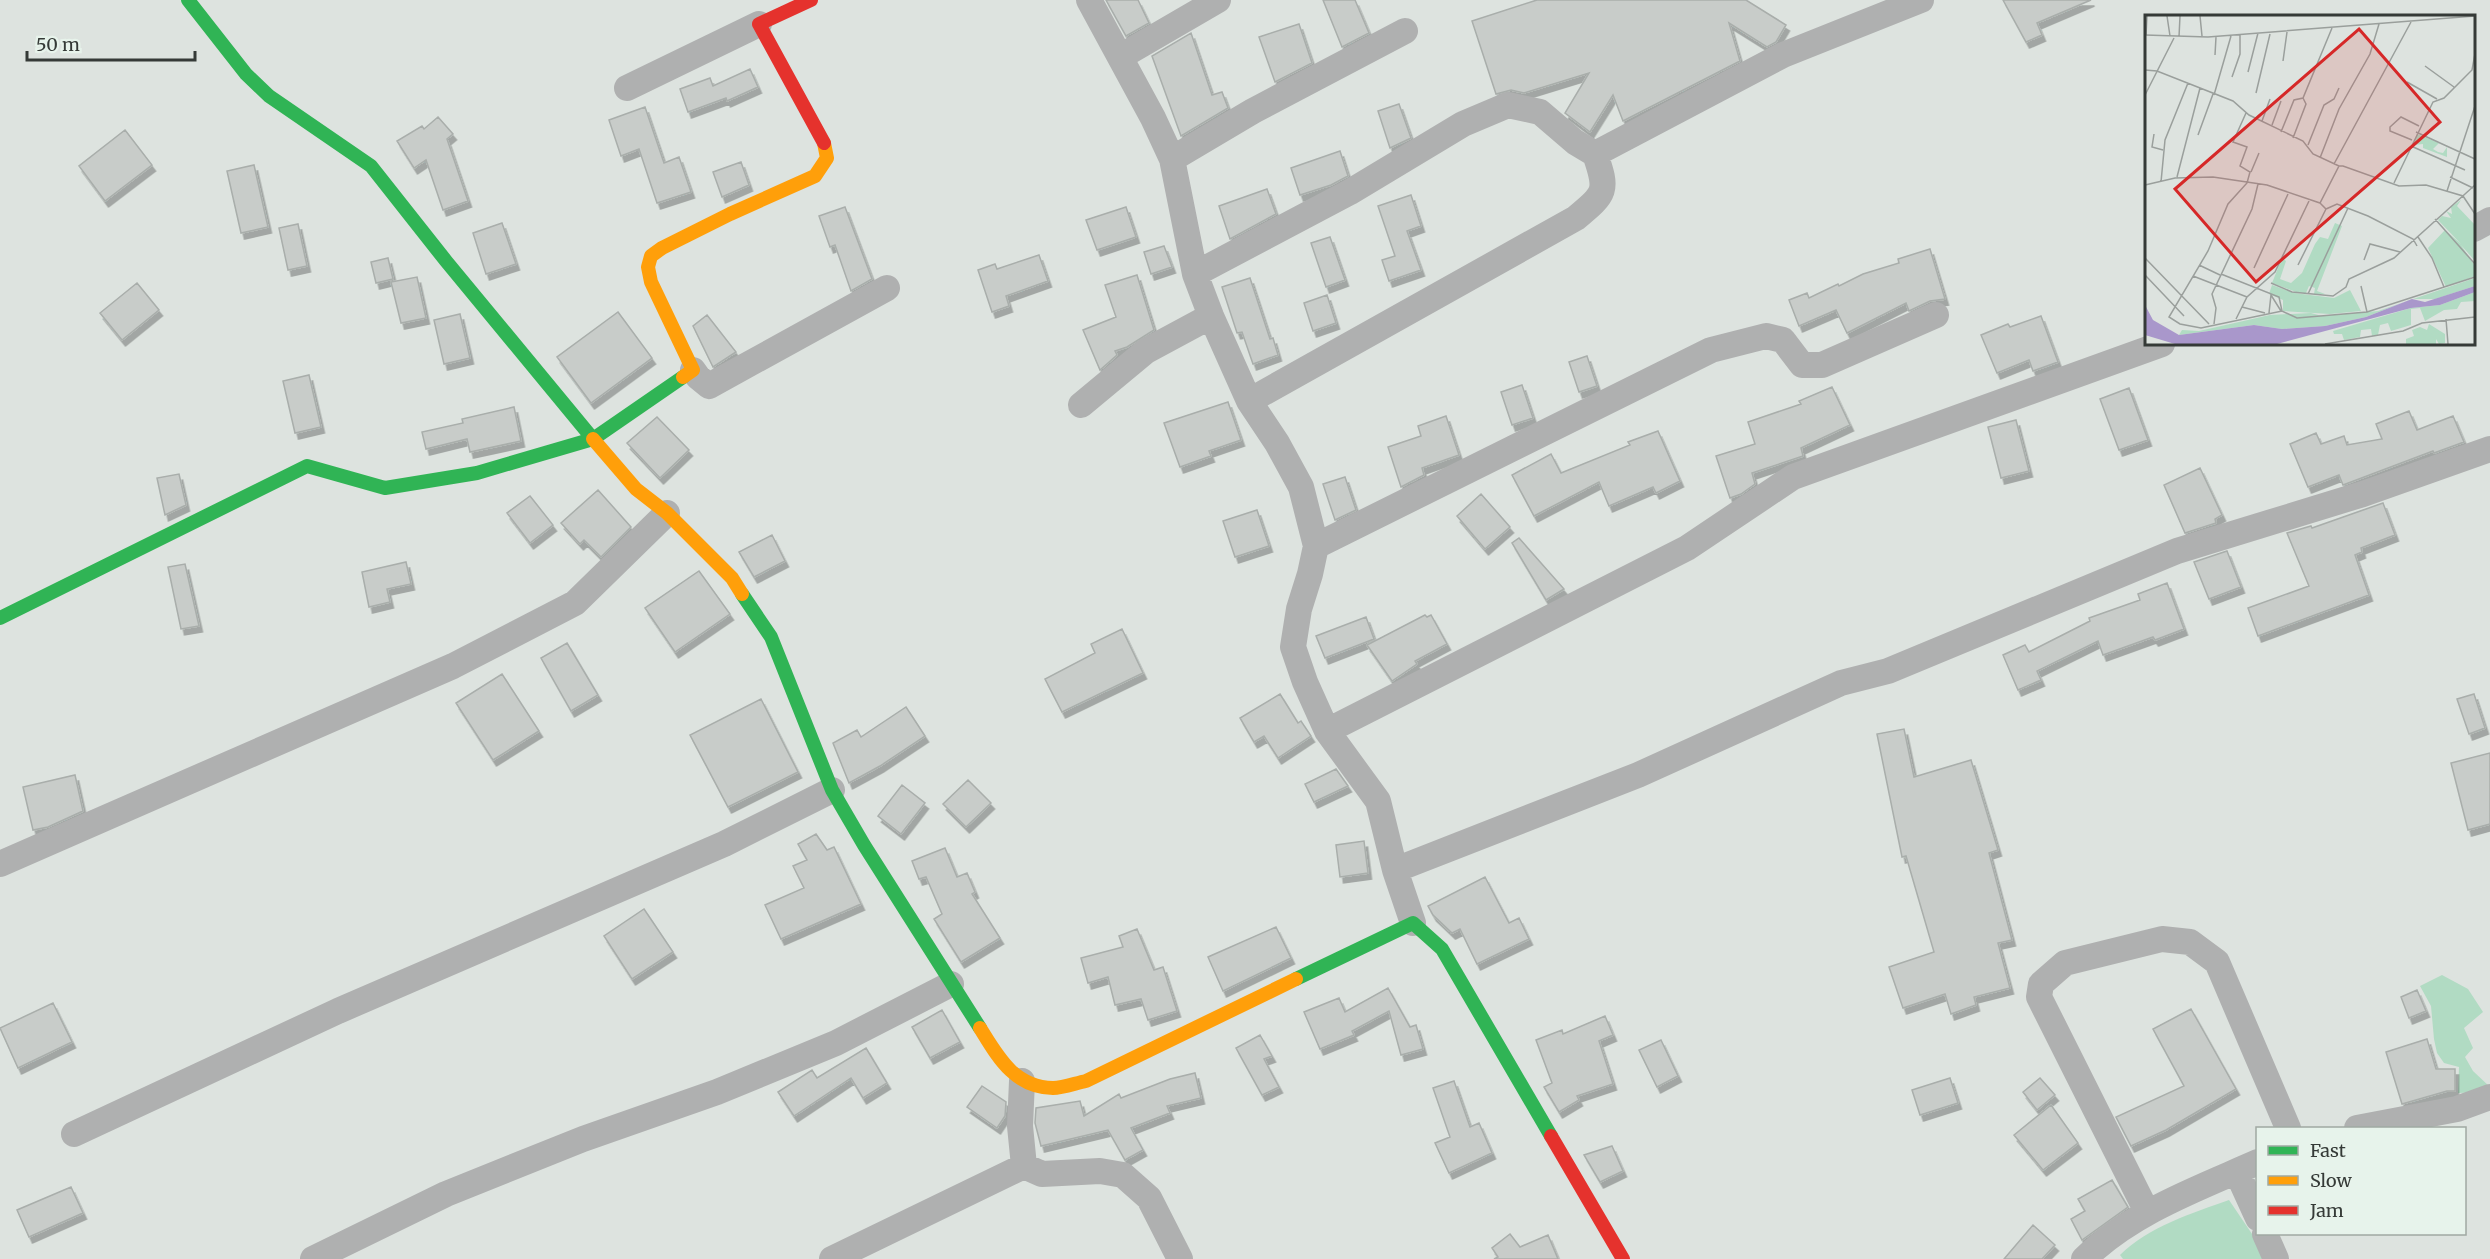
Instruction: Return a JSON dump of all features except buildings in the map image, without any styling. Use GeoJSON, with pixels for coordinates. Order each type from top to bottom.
{"type":"FeatureCollection","features":[{"type":"Feature","properties":{"kind":"street"},"geometry":{"type":"LineString","coordinates":[[188,0],[246,74],[269,96],[371,166],[446,261],[636,489],[667,513],[732,578],[771,638],[832,790],[864,845],[999,1058],[1022,1081],[1054,1088],[1086,1081],[1413,923]]}},
{"type":"Feature","properties":{"kind":"street"},"geometry":{"type":"LineString","coordinates":[[627,88],[811,0]]}},
{"type":"Feature","properties":{"kind":"street"},"geometry":{"type":"LineString","coordinates":[[1089,0],[1172,159],[1195,274],[1211,316],[1249,401],[1277,443],[1301,487],[1316,546],[1299,609],[1293,647],[1305,682],[1327,731],[1378,801],[1395,870],[1413,923],[1442,949],[1623,1259]]}},
{"type":"Feature","properties":{"kind":"street"},"geometry":{"type":"LineString","coordinates":[[1120,57],[1218,0]]}},
{"type":"Feature","properties":{"kind":"street"},"geometry":{"type":"LineString","coordinates":[[1595,154],[1783,55],[1921,0]]}},
{"type":"Feature","properties":{"kind":"street"},"geometry":{"type":"LineString","coordinates":[[759,24],[825,145],[827,158],[822,169],[805,182],[730,214],[662,248],[651,256],[648,267],[651,282],[693,370],[709,386],[887,288]]}},
{"type":"Feature","properties":{"kind":"street"},"geometry":{"type":"LineString","coordinates":[[1172,159],[1253,111],[1405,31]]}},
{"type":"Feature","properties":{"kind":"street"},"geometry":{"type":"LineString","coordinates":[[1195,274],[1350,192],[1463,124],[1508,105],[1540,112],[1575,142],[1595,154],[1604,180],[1599,198],[1576,218],[1249,401]]}},
{"type":"Feature","properties":{"kind":"street"},"geometry":{"type":"LineString","coordinates":[[2475,228],[2490,220]]}},
{"type":"Feature","properties":{"kind":"street"},"geometry":{"type":"LineString","coordinates":[[1316,546],[1711,350],[1766,336],[1783,340],[1802,365],[1822,365],[1936,315]]}},
{"type":"Feature","properties":{"kind":"street"},"geometry":{"type":"LineString","coordinates":[[1081,405],[1146,351],[1211,316]]}},
{"type":"Feature","properties":{"kind":"street"},"geometry":{"type":"LineString","coordinates":[[1327,731],[1687,548],[1792,477],[2159,345]]}},
{"type":"Feature","properties":{"kind":"street"},"geometry":{"type":"LineString","coordinates":[[0,618],[307,466],[385,488],[477,473],[593,439],[693,370]]}},
{"type":"Feature","properties":{"kind":"street"},"geometry":{"type":"LineString","coordinates":[[1395,870],[1638,775],[1841,683],[1888,671],[2176,551],[2363,494],[2490,449]]}},
{"type":"Feature","properties":{"kind":"street"},"geometry":{"type":"LineString","coordinates":[[0,864],[453,666],[575,603],[667,513]]}},
{"type":"Feature","properties":{"kind":"street"},"geometry":{"type":"LineString","coordinates":[[74,1134],[338,1011],[724,844],[832,790]]}},
{"type":"Feature","properties":{"kind":"street"},"geometry":{"type":"LineString","coordinates":[[2147,1212],[2039,997],[2041,984],[2065,963],[2162,939],[2190,942],[2217,962],[2288,1127]]}},
{"type":"Feature","properties":{"kind":"street"},"geometry":{"type":"LineString","coordinates":[[313,1259],[446,1194],[583,1139],[717,1092],[836,1043],[951,984]]}},
{"type":"Feature","properties":{"kind":"street"},"geometry":{"type":"LineString","coordinates":[[1022,1081],[1020,1126],[1024,1166]]}},
{"type":"Feature","properties":{"kind":"street"},"geometry":{"type":"LineString","coordinates":[[2362,1127],[2457,1109],[2490,1097]]}},
{"type":"Feature","properties":{"kind":"street"},"geometry":{"type":"LineString","coordinates":[[832,1259],[1024,1166],[1042,1174],[1100,1171],[1123,1175],[1149,1198],[1180,1259]]}},
{"type":"Feature","properties":{"kind":"street"},"geometry":{"type":"LineString","coordinates":[[2098,1254],[2147,1212],[2247,1167],[2256,1209]]}},
{"type":"Feature","properties":{"kind":"street"},"geometry":{"type":"LineString","coordinates":[[2266,1235],[2276,1259]]}},
{"type":"Feature","properties":{"kind":"green space"},"geometry":{"type":"Polygon","coordinates":[[[2442,975],[2468,989],[2483,1012],[2464,1028],[2473,1048],[2465,1057],[2473,1071],[2490,1087],[2482,1092],[2458,1093],[2459,1067],[2444,1063],[2437,1053],[2431,1006],[2420,986],[2442,975]]]}},
{"type":"Feature","properties":{"kind":"green space"},"geometry":{"type":"Polygon","coordinates":[[[2229,1200],[2269,1259],[2123,1259],[2120,1255],[2131,1245],[2157,1229],[2229,1200]]]}},
{"type":"Feature","properties":{"kind":"traffic: fast"},"geometry":{"type":"LineString","coordinates":[[188,0],[246,74],[269,96],[371,166],[593,439]]}},
{"type":"Feature","properties":{"kind":"traffic: fast"},"geometry":{"type":"LineString","coordinates":[[0,618],[307,466],[385,488],[477,473],[593,439],[683,377]]}},
{"type":"Feature","properties":{"kind":"traffic: fast"},"geometry":{"type":"LineString","coordinates":[[742,594],[771,637],[832,790],[864,845],[980,1028]]}},
{"type":"Feature","properties":{"kind":"traffic: fast"},"geometry":{"type":"LineString","coordinates":[[1296,979],[1413,923],[1442,949],[1551,1136]]}},
{"type":"Feature","properties":{"kind":"traffic: slow"},"geometry":{"type":"LineString","coordinates":[[683,377],[693,370],[651,282],[648,267],[651,256],[662,248],[730,214],[815,176],[827,158],[824,143]]}},
{"type":"Feature","properties":{"kind":"traffic: slow"},"geometry":{"type":"LineString","coordinates":[[593,439],[636,489],[667,513],[732,578],[742,594]]}},
{"type":"Feature","properties":{"kind":"traffic: slow"},"geometry":{"type":"LineString","coordinates":[[980,1028],[1001,1059],[1018,1076],[1039,1086],[1061,1087],[1086,1081],[1296,979]]}},
{"type":"Feature","properties":{"kind":"traffic: jam"},"geometry":{"type":"LineString","coordinates":[[811,0],[759,24],[824,143]]}},
{"type":"Feature","properties":{"kind":"traffic: jam"},"geometry":{"type":"LineString","coordinates":[[1551,1136],[1623,1259]]}}]}
